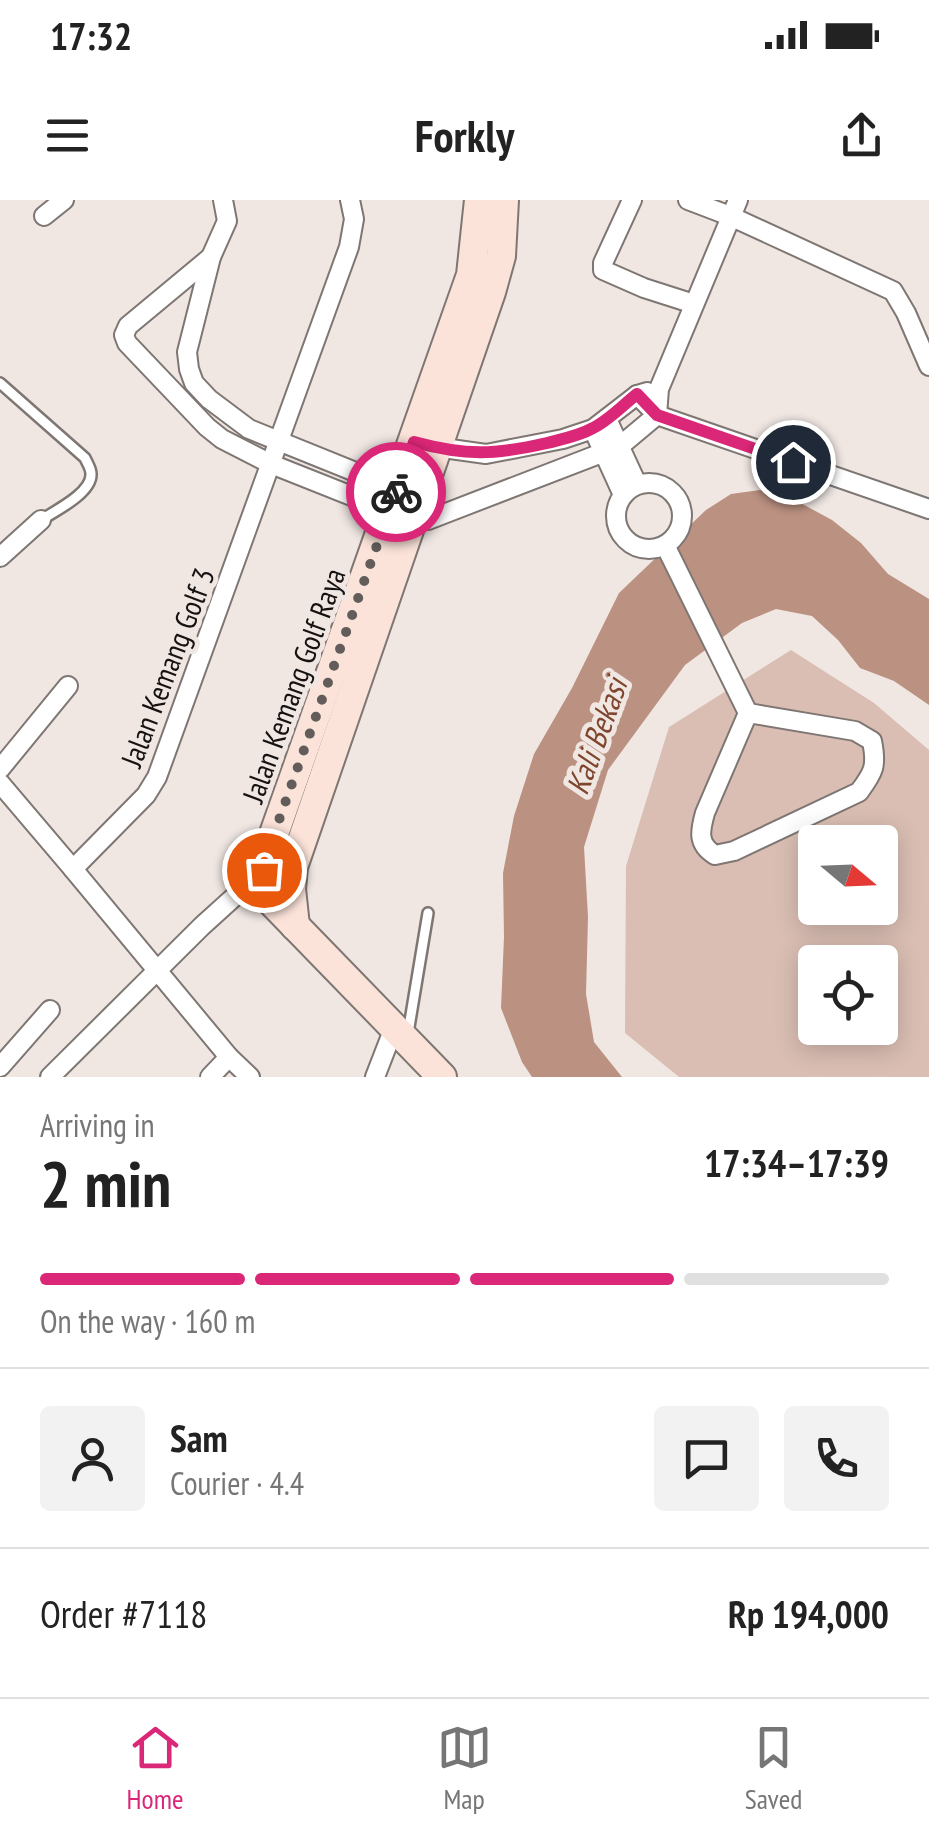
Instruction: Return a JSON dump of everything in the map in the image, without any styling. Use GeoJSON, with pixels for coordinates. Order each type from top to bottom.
{"type":"FeatureCollection","features":[{"type":"Feature","properties":{"kind":"street"},"geometry":{"type":"LineString","coordinates":[[44,216],[64,200]]}},
{"type":"Feature","properties":{"kind":"street"},"geometry":{"type":"LineString","coordinates":[[222,200],[227,221],[211,257],[187,352],[194,383],[249,429],[405,504],[428,520],[612,450],[657,415],[659,388],[734,208]]}},
{"type":"Feature","properties":{"kind":"street","name":"Jalan Kemang Golf 3"},"geometry":{"type":"LineString","coordinates":[[73,869],[146,795],[157,777],[349,246],[354,219],[350,200]]}},
{"type":"Feature","properties":{"kind":"street","name":"Jalan Kemang Golf Raya"},"geometry":{"type":"LineString","coordinates":[[295,926],[293,867],[405,504],[460,346],[479,200]]}},
{"type":"Feature","properties":{"kind":"street","name":"Jalan Kemang Golf Raya"},"geometry":{"type":"LineString","coordinates":[[460,346],[491,292],[500,256],[504,200]]}},
{"type":"Feature","properties":{"kind":"street"},"geometry":{"type":"LineString","coordinates":[[632,200],[603,270],[694,304]]}},
{"type":"Feature","properties":{"kind":"street"},"geometry":{"type":"LineString","coordinates":[[688,200],[734,208],[893,291],[929,366]]}},
{"type":"Feature","properties":{"kind":"street"},"geometry":{"type":"LineString","coordinates":[[211,257],[128,326],[127,343],[222,439],[271,464],[405,504]]}},
{"type":"Feature","properties":{"kind":"street"},"geometry":{"type":"LineString","coordinates":[[167,385],[188,369]]}},
{"type":"Feature","properties":{"kind":"street"},"geometry":{"type":"LineString","coordinates":[[425,445],[486,454],[563,439],[600,424],[637,394],[659,388]]}},
{"type":"Feature","properties":{"kind":"street"},"geometry":{"type":"LineString","coordinates":[[637,394],[657,415],[929,509]]}},
{"type":"Feature","properties":{"kind":"street"},"geometry":{"type":"LineString","coordinates":[[600,424],[630,490]]}},
{"type":"Feature","properties":{"kind":"street"},"geometry":{"type":"LineString","coordinates":[[669,553],[638,548],[622,536],[616,506],[630,490],[658,484],[676,496],[680,526],[669,553],[746,708],[704,813],[701,840],[705,849],[715,855],[734,851],[859,792],[876,762],[872,742],[855,731],[746,708]]}},
{"type":"Feature","properties":{"kind":"street","name":"Jalan Kemang Golf Raya"},"geometry":{"type":"LineString","coordinates":[[266,859],[405,504]]}},
{"type":"Feature","properties":{"kind":"street"},"geometry":{"type":"LineString","coordinates":[[0,557],[41,520]]}},
{"type":"Feature","properties":{"kind":"street"},"geometry":{"type":"LineString","coordinates":[[0,769],[68,686]]}},
{"type":"Feature","properties":{"kind":"street"},"geometry":{"type":"LineString","coordinates":[[0,784],[229,1058],[250,1077]]}},
{"type":"Feature","properties":{"kind":"street"},"geometry":{"type":"LineString","coordinates":[[266,859],[266,892],[273,903],[442,1077]]}},
{"type":"Feature","properties":{"kind":"street"},"geometry":{"type":"LineString","coordinates":[[50,1077],[266,859]]}},
{"type":"Feature","properties":{"kind":"street"},"geometry":{"type":"LineString","coordinates":[[2,1060],[50,1010]]}},
{"type":"Feature","properties":{"kind":"street"},"geometry":{"type":"LineString","coordinates":[[375,1077],[400,1034]]}},
{"type":"Feature","properties":{"kind":"street"},"geometry":{"type":"LineString","coordinates":[[210,1077],[229,1058]]}},
{"type":"Feature","properties":{"kind":"lane"},"geometry":{"type":"LineString","coordinates":[[0,383],[85,458],[91,474],[78,496],[41,520]]}},
{"type":"Feature","properties":{"kind":"lane"},"geometry":{"type":"LineString","coordinates":[[400,1034],[428,913]]}},
{"type":"Feature","properties":{"kind":"shaded area"},"geometry":{"type":"Polygon","coordinates":[[[791,650],[874,703],[929,750],[929,1077],[679,1077],[625,1033],[626,866],[669,727],[791,650]]]}},
{"type":"Feature","properties":{"kind":"water","name":"Kali Bekasi"},"geometry":{"type":"Polygon","coordinates":[[[760,490],[795,500],[832,520],[861,543],[888,574],[929,599],[929,705],[894,681],[860,668],[812,616],[776,609],[742,623],[685,665],[608,770],[584,847],[588,917],[586,994],[594,1042],[622,1077],[532,1077],[501,1008],[503,873],[514,816],[534,754],[619,593],[706,510],[731,494],[760,490]]]}},
{"type":"Feature","properties":{"kind":"way so far"},"geometry":{"type":"LineString","coordinates":[[264,870],[396,492]]}},
{"type":"Feature","properties":{"kind":"route"},"geometry":{"type":"LineString","coordinates":[[396,492],[414,442],[486,454],[526,448],[592,428],[637,394],[657,415],[793,462]]}}]}
